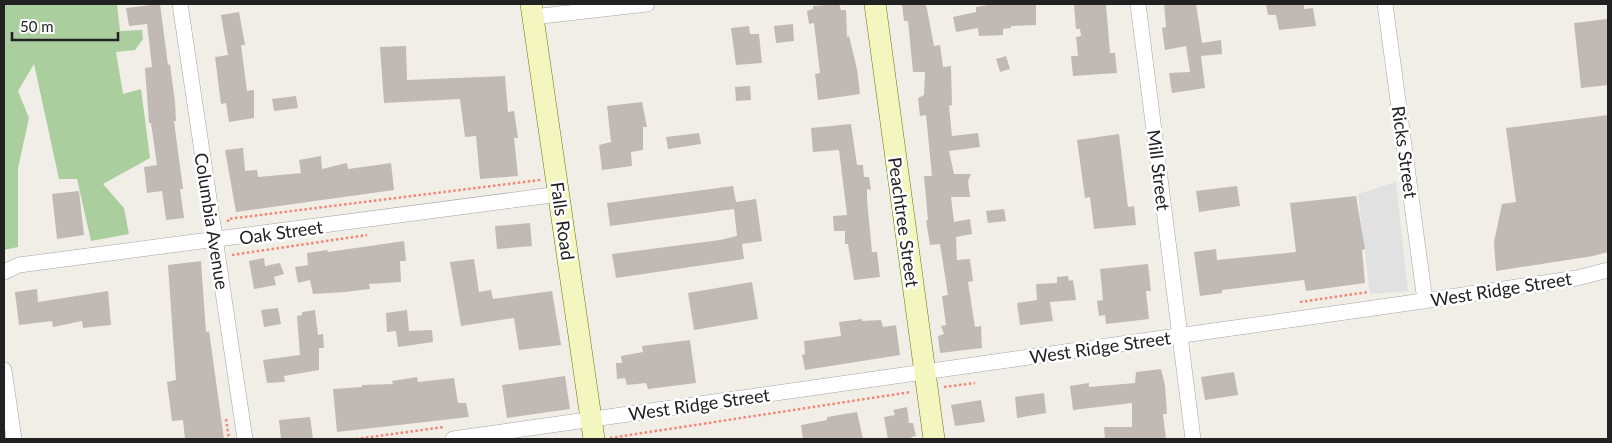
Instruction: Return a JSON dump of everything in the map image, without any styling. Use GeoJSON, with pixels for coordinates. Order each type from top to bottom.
{"type":"FeatureCollection","features":[{"type":"Feature","properties":{"kind":"main road","name":"Peachtree Street"},"geometry":{"type":"LineString","coordinates":[[875,4],[934,439]]}},
{"type":"Feature","properties":{"kind":"main road","name":"Falls Road"},"geometry":{"type":"LineString","coordinates":[[532,10],[592,429]]}},
{"type":"Feature","properties":{"kind":"street","name":"Columbia Avenue"},"geometry":{"type":"LineString","coordinates":[[180,4],[222,240],[245,439]]}},
{"type":"Feature","properties":{"kind":"street"},"geometry":{"type":"LineString","coordinates":[[532,10],[647,4]]}},
{"type":"Feature","properties":{"kind":"street","name":"Mill Street"},"geometry":{"type":"LineString","coordinates":[[1138,4],[1193,439]]}},
{"type":"Feature","properties":{"kind":"street","name":"Ricks Street"},"geometry":{"type":"LineString","coordinates":[[1385,4],[1425,301]]}},
{"type":"Feature","properties":{"kind":"street","name":"Oak Street"},"geometry":{"type":"LineString","coordinates":[[4,272],[19,265],[222,240],[559,194]]}},
{"type":"Feature","properties":{"kind":"street","name":"West Ridge Street"},"geometry":{"type":"LineString","coordinates":[[450,433],[592,429],[926,381],[1179,336],[1577,278],[1608,270]]}},
{"type":"Feature","properties":{"kind":"street"},"geometry":{"type":"LineString","coordinates":[[4,370],[14,439]]}},
{"type":"Feature","properties":{"kind":"path"},"geometry":{"type":"LineString","coordinates":[[374,234],[232,255],[222,240],[228,220],[541,180]]}},
{"type":"Feature","properties":{"kind":"path"},"geometry":{"type":"LineString","coordinates":[[1300,302],[1368,292]]}},
{"type":"Feature","properties":{"kind":"path"},"geometry":{"type":"LineString","coordinates":[[608,439],[926,381],[975,383]]}},
{"type":"Feature","properties":{"kind":"path"},"geometry":{"type":"LineString","coordinates":[[356,439],[450,433]]}},
{"type":"Feature","properties":{"kind":"green space"},"geometry":{"type":"Polygon","coordinates":[[[4,4],[117,4],[120,31],[142,30],[143,39],[135,50],[116,52],[123,94],[141,89],[150,158],[103,184],[124,208],[129,234],[91,241],[77,179],[59,179],[34,64],[18,91],[29,118],[18,168],[18,247],[4,250],[4,4]]]}},
{"type":"Feature","properties":{"kind":"shaded area"},"geometry":{"type":"Polygon","coordinates":[[[1396,182],[1408,291],[1370,294],[1358,194],[1396,182]]]}},
{"type":"Feature","properties":{"kind":"building"},"geometry":{"type":"Polygon","coordinates":[[[160,4],[175,102],[176,121],[174,121],[183,189],[180,189],[184,218],[166,220],[162,191],[147,193],[144,167],[157,165],[151,123],[149,123],[145,68],[152,67],[147,24],[129,26],[126,8],[160,4]]]}},
{"type":"Feature","properties":{"kind":"building"},"geometry":{"type":"Polygon","coordinates":[[[839,4],[841,10],[846,10],[847,37],[849,36],[857,69],[860,94],[818,100],[815,74],[820,73],[814,23],[809,24],[807,11],[813,9],[813,6],[839,4]]]}},
{"type":"Feature","properties":{"kind":"building"},"geometry":{"type":"Polygon","coordinates":[[[902,4],[926,4],[934,46],[940,45],[943,67],[951,66],[952,105],[949,106],[952,136],[978,133],[980,147],[949,151],[954,174],[971,174],[968,181],[970,197],[951,197],[954,222],[970,219],[972,234],[956,237],[957,260],[970,259],[973,281],[968,282],[975,327],[981,326],[982,348],[940,353],[938,336],[944,334],[941,326],[946,325],[942,296],[948,295],[940,244],[930,245],[926,220],[928,220],[924,176],[932,176],[926,115],[920,116],[918,98],[924,95],[925,72],[913,72],[908,21],[904,21],[902,4]]]}},
{"type":"Feature","properties":{"kind":"building"},"geometry":{"type":"Polygon","coordinates":[[[993,4],[1036,4],[1036,25],[1011,26],[1011,28],[1003,29],[1003,35],[979,36],[978,28],[956,32],[953,17],[976,12],[976,7],[993,4]]]}},
{"type":"Feature","properties":{"kind":"building"},"geometry":{"type":"Polygon","coordinates":[[[1074,4],[1106,4],[1110,53],[1115,53],[1117,73],[1073,76],[1071,56],[1078,56],[1076,37],[1081,36],[1080,29],[1076,29],[1074,4]]]}},
{"type":"Feature","properties":{"kind":"building"},"geometry":{"type":"Polygon","coordinates":[[[1164,4],[1196,4],[1202,43],[1221,40],[1222,54],[1201,56],[1205,88],[1172,93],[1169,73],[1190,72],[1186,46],[1165,50],[1162,28],[1166,27],[1164,4]]]}},
{"type":"Feature","properties":{"kind":"building"},"geometry":{"type":"Polygon","coordinates":[[[1266,4],[1304,4],[1304,9],[1313,8],[1316,26],[1279,30],[1276,15],[1268,15],[1266,4]]]}},
{"type":"Feature","properties":{"kind":"building"},"geometry":{"type":"Polygon","coordinates":[[[239,12],[245,45],[241,45],[247,91],[254,90],[254,118],[229,122],[226,103],[221,104],[215,57],[228,55],[221,15],[239,12]]]}},
{"type":"Feature","properties":{"kind":"building"},"geometry":{"type":"Polygon","coordinates":[[[1607,19],[1608,85],[1581,88],[1574,23],[1607,19]]]}},
{"type":"Feature","properties":{"kind":"building"},"geometry":{"type":"Polygon","coordinates":[[[793,24],[794,41],[776,43],[774,26],[793,24]]]}},
{"type":"Feature","properties":{"kind":"building"},"geometry":{"type":"Polygon","coordinates":[[[749,26],[750,34],[759,34],[762,63],[736,65],[731,28],[749,26]]]}},
{"type":"Feature","properties":{"kind":"building"},"geometry":{"type":"Polygon","coordinates":[[[406,46],[407,80],[505,76],[508,112],[514,111],[518,138],[514,138],[518,176],[480,179],[476,136],[465,137],[460,99],[384,103],[380,47],[406,46]]]}},
{"type":"Feature","properties":{"kind":"building"},"geometry":{"type":"Polygon","coordinates":[[[1006,56],[1010,69],[1000,72],[996,59],[1006,56]]]}},
{"type":"Feature","properties":{"kind":"building"},"geometry":{"type":"Polygon","coordinates":[[[750,86],[751,100],[736,101],[735,87],[750,86]]]}},
{"type":"Feature","properties":{"kind":"building"},"geometry":{"type":"Polygon","coordinates":[[[296,96],[298,108],[274,111],[272,99],[296,96]]]}},
{"type":"Feature","properties":{"kind":"building"},"geometry":{"type":"Polygon","coordinates":[[[642,102],[647,127],[643,127],[643,150],[631,152],[632,166],[602,170],[599,145],[611,142],[607,106],[642,102]]]}},
{"type":"Feature","properties":{"kind":"building"},"geometry":{"type":"Polygon","coordinates":[[[1608,115],[1608,252],[1496,271],[1494,242],[1502,204],[1516,202],[1506,128],[1608,115]]]}},
{"type":"Feature","properties":{"kind":"building"},"geometry":{"type":"Polygon","coordinates":[[[851,124],[857,165],[863,165],[864,177],[869,177],[871,190],[867,189],[867,200],[872,252],[877,252],[880,277],[854,280],[848,244],[845,244],[845,231],[834,231],[833,216],[847,215],[839,150],[813,152],[811,128],[851,124]]]}},
{"type":"Feature","properties":{"kind":"building"},"geometry":{"type":"Polygon","coordinates":[[[699,133],[701,144],[668,149],[666,137],[699,133]]]}},
{"type":"Feature","properties":{"kind":"building"},"geometry":{"type":"Polygon","coordinates":[[[1119,134],[1128,207],[1134,206],[1136,225],[1094,229],[1090,197],[1085,198],[1077,140],[1119,134]]]}},
{"type":"Feature","properties":{"kind":"building"},"geometry":{"type":"Polygon","coordinates":[[[243,148],[245,171],[257,170],[258,177],[301,173],[299,160],[321,156],[322,169],[347,163],[348,169],[391,163],[394,190],[236,212],[225,150],[243,148]]]}},
{"type":"Feature","properties":{"kind":"building"},"geometry":{"type":"Polygon","coordinates":[[[733,186],[736,202],[756,199],[762,241],[742,244],[744,259],[616,278],[612,254],[720,240],[737,236],[734,209],[610,226],[607,203],[733,186]]]}},
{"type":"Feature","properties":{"kind":"building"},"geometry":{"type":"Polygon","coordinates":[[[1237,186],[1240,206],[1199,212],[1196,191],[1237,186]]]}},
{"type":"Feature","properties":{"kind":"building"},"geometry":{"type":"Polygon","coordinates":[[[79,191],[84,235],[57,239],[52,194],[79,191]]]}},
{"type":"Feature","properties":{"kind":"building"},"geometry":{"type":"Polygon","coordinates":[[[1356,196],[1365,249],[1362,250],[1365,283],[1306,291],[1304,280],[1222,290],[1222,293],[1200,296],[1194,252],[1216,249],[1217,260],[1296,252],[1290,203],[1356,196]]]}},
{"type":"Feature","properties":{"kind":"building"},"geometry":{"type":"Polygon","coordinates":[[[1004,209],[1006,221],[988,223],[986,211],[1004,209]]]}},
{"type":"Feature","properties":{"kind":"building"},"geometry":{"type":"Polygon","coordinates":[[[530,223],[532,246],[497,249],[495,226],[530,223]]]}},
{"type":"Feature","properties":{"kind":"building"},"geometry":{"type":"Polygon","coordinates":[[[404,241],[406,261],[400,261],[401,282],[369,284],[370,289],[313,294],[310,280],[298,283],[295,267],[308,265],[307,253],[327,250],[328,252],[404,241]]]}},
{"type":"Feature","properties":{"kind":"building"},"geometry":{"type":"Polygon","coordinates":[[[264,258],[265,266],[280,263],[284,274],[274,277],[276,285],[254,289],[249,261],[264,258]]]}},
{"type":"Feature","properties":{"kind":"building"},"geometry":{"type":"Polygon","coordinates":[[[474,259],[479,292],[491,290],[493,299],[552,291],[561,345],[519,350],[514,318],[461,326],[450,262],[474,259]]]}},
{"type":"Feature","properties":{"kind":"building"},"geometry":{"type":"Polygon","coordinates":[[[201,261],[206,332],[209,331],[224,439],[185,439],[183,420],[172,421],[167,382],[176,380],[168,265],[201,261]]]}},
{"type":"Feature","properties":{"kind":"building"},"geometry":{"type":"Polygon","coordinates":[[[1148,264],[1151,291],[1146,291],[1149,319],[1106,324],[1105,315],[1099,316],[1097,301],[1103,300],[1100,269],[1148,264]]]}},
{"type":"Feature","properties":{"kind":"building"},"geometry":{"type":"Polygon","coordinates":[[[1068,276],[1069,281],[1073,280],[1076,300],[1050,302],[1053,321],[1020,325],[1017,303],[1037,300],[1036,284],[1057,283],[1057,277],[1068,276]]]}},
{"type":"Feature","properties":{"kind":"building"},"geometry":{"type":"Polygon","coordinates":[[[752,282],[758,319],[694,330],[688,293],[752,282]]]}},
{"type":"Feature","properties":{"kind":"building"},"geometry":{"type":"Polygon","coordinates":[[[37,289],[38,302],[108,291],[111,325],[83,328],[82,321],[53,327],[52,321],[19,325],[15,292],[37,289]]]}},
{"type":"Feature","properties":{"kind":"building"},"geometry":{"type":"Polygon","coordinates":[[[278,308],[281,324],[264,327],[261,310],[278,308]]]}},
{"type":"Feature","properties":{"kind":"building"},"geometry":{"type":"Polygon","coordinates":[[[315,310],[318,335],[323,334],[324,348],[319,348],[319,370],[284,376],[285,382],[267,383],[263,360],[300,355],[297,316],[302,315],[302,312],[315,310]]]}},
{"type":"Feature","properties":{"kind":"building"},"geometry":{"type":"Polygon","coordinates":[[[407,310],[409,331],[432,330],[433,342],[398,347],[396,331],[387,332],[386,313],[407,310]]]}},
{"type":"Feature","properties":{"kind":"building"},"geometry":{"type":"Polygon","coordinates":[[[862,319],[862,321],[881,320],[883,327],[896,325],[900,355],[805,370],[802,355],[805,354],[804,341],[841,336],[839,322],[862,319]]]}},
{"type":"Feature","properties":{"kind":"building"},"geometry":{"type":"Polygon","coordinates":[[[690,340],[696,383],[648,389],[646,383],[627,385],[625,378],[617,379],[616,363],[622,363],[621,356],[643,352],[642,346],[690,340]]]}},
{"type":"Feature","properties":{"kind":"building"},"geometry":{"type":"Polygon","coordinates":[[[1161,369],[1165,385],[1167,414],[1163,414],[1166,439],[1105,439],[1104,427],[1132,427],[1132,403],[1073,410],[1070,386],[1089,383],[1089,387],[1135,383],[1136,372],[1161,369]]]}},
{"type":"Feature","properties":{"kind":"building"},"geometry":{"type":"Polygon","coordinates":[[[1234,372],[1238,395],[1205,400],[1201,377],[1234,372]]]}},
{"type":"Feature","properties":{"kind":"building"},"geometry":{"type":"Polygon","coordinates":[[[565,376],[570,409],[507,418],[502,385],[565,376]]]}},
{"type":"Feature","properties":{"kind":"building"},"geometry":{"type":"Polygon","coordinates":[[[417,377],[418,382],[454,378],[458,403],[466,403],[469,417],[337,432],[333,389],[362,387],[362,385],[393,384],[392,381],[417,377]]]}},
{"type":"Feature","properties":{"kind":"building"},"geometry":{"type":"Polygon","coordinates":[[[1044,393],[1046,413],[1017,418],[1015,397],[1044,393]]]}},
{"type":"Feature","properties":{"kind":"building"},"geometry":{"type":"Polygon","coordinates":[[[981,400],[985,422],[955,426],[951,405],[981,400]]]}},
{"type":"Feature","properties":{"kind":"building"},"geometry":{"type":"Polygon","coordinates":[[[907,407],[909,423],[913,423],[916,436],[911,437],[912,439],[888,439],[884,417],[895,415],[893,410],[907,407]]]}},
{"type":"Feature","properties":{"kind":"building"},"geometry":{"type":"Polygon","coordinates":[[[857,412],[863,439],[803,439],[801,425],[827,420],[827,417],[857,412]]]}},
{"type":"Feature","properties":{"kind":"building"},"geometry":{"type":"Polygon","coordinates":[[[310,417],[313,439],[281,439],[279,420],[310,417]]]}}]}
